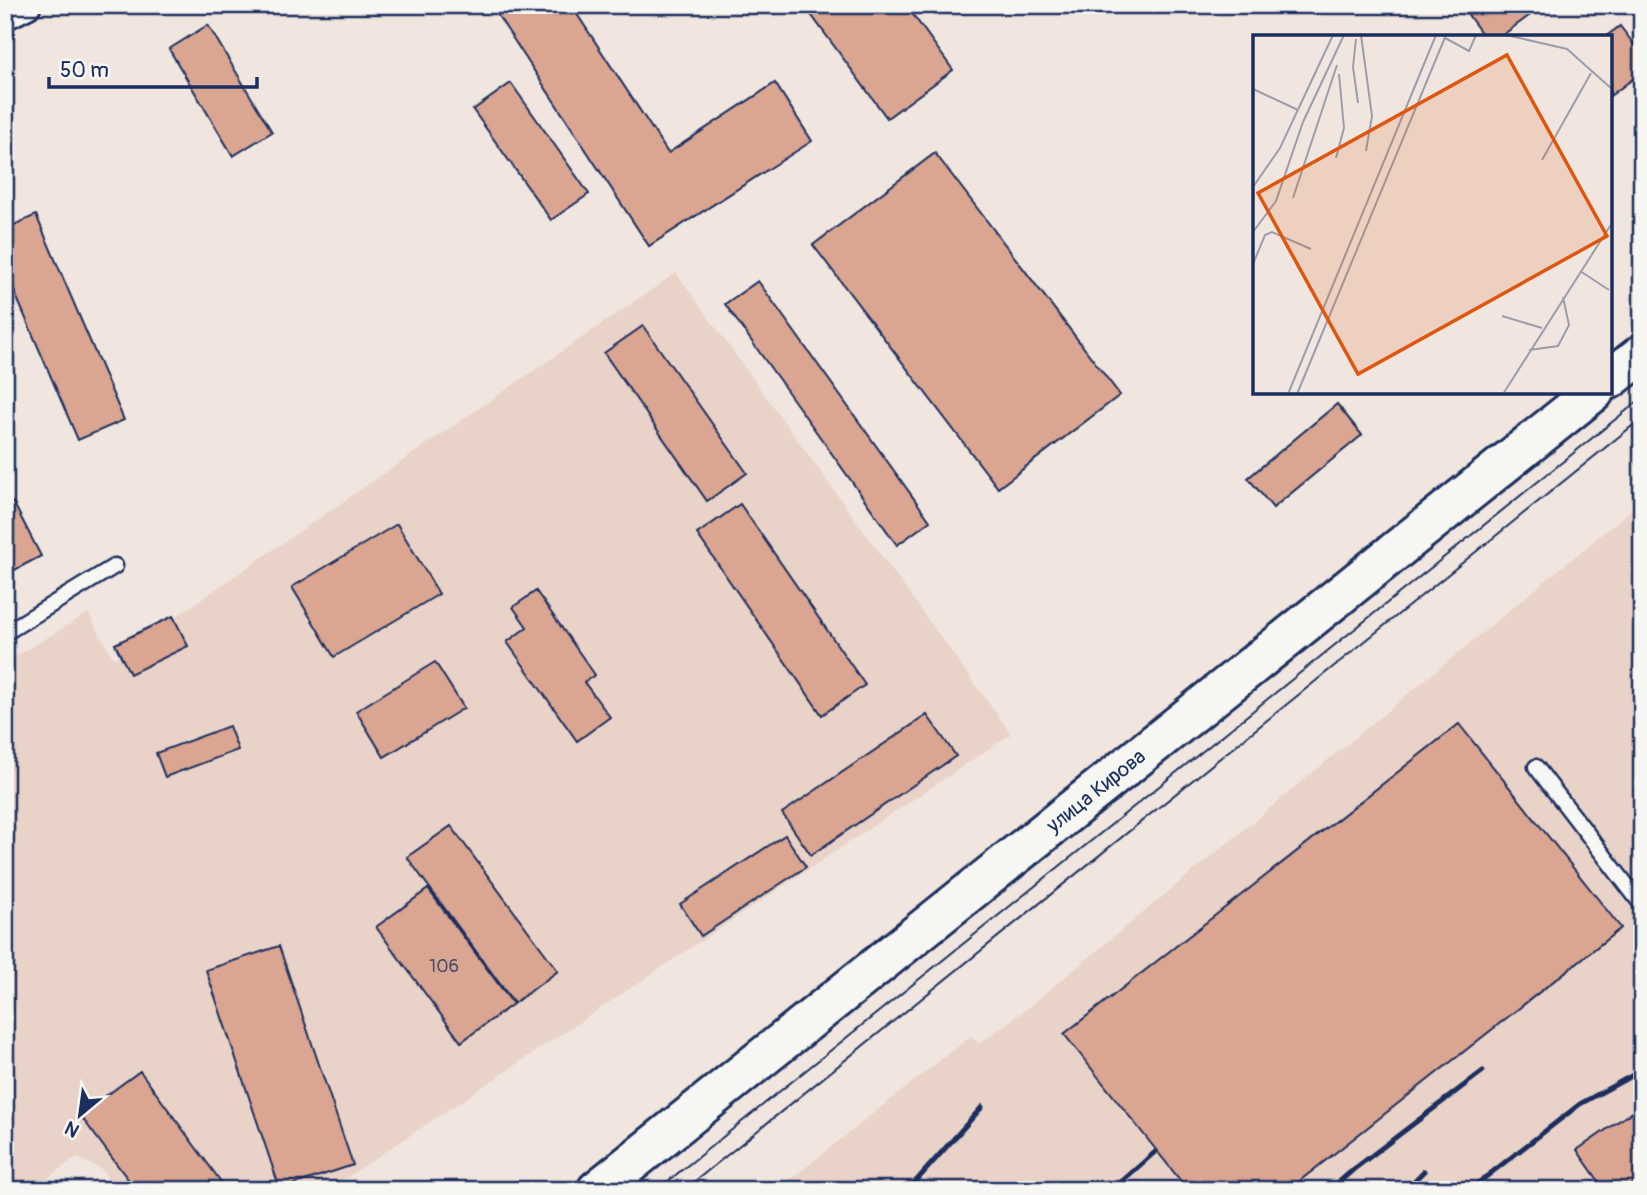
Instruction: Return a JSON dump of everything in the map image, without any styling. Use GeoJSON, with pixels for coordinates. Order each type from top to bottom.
{"type":"FeatureCollection","features":[{"type":"Feature","properties":{"kind":"main road"},"geometry":{"type":"LineString","coordinates":[[1612,377],[1642,354]]}},
{"type":"Feature","properties":{"kind":"main road","name":"улица Кирова"},"geometry":{"type":"LineString","coordinates":[[597,1190],[1592,394]]}},
{"type":"Feature","properties":{"kind":"street"},"geometry":{"type":"LineString","coordinates":[[5,16],[27,5]]}},
{"type":"Feature","properties":{"kind":"lane"},"geometry":{"type":"LineString","coordinates":[[5,633],[115,566]]}},
{"type":"Feature","properties":{"kind":"lane"},"geometry":{"type":"LineString","coordinates":[[1536,767],[1642,905]]}},
{"type":"Feature","properties":{"kind":"shaded area"},"geometry":{"type":"Polygon","coordinates":[[[676,273],[1011,734],[328,1190],[116,1190],[101,1169],[76,1157],[32,1190],[5,1190],[5,663],[88,613],[114,659],[676,273]]]}},
{"type":"Feature","properties":{"kind":"shaded area"},"geometry":{"type":"Polygon","coordinates":[[[1642,501],[1642,1190],[777,1190],[971,1036],[979,1044],[1025,1010],[1642,501]]]}},
{"type":"Feature","properties":{"kind":"building"},"geometry":{"type":"Polygon","coordinates":[[[491,5],[571,5],[668,153],[775,83],[812,141],[649,246],[491,5]]]}},
{"type":"Feature","properties":{"kind":"building"},"geometry":{"type":"Polygon","coordinates":[[[804,5],[906,5],[953,70],[887,118],[804,5]]]}},
{"type":"Feature","properties":{"kind":"building"},"geometry":{"type":"Polygon","coordinates":[[[1461,5],[1544,5],[1503,35],[1483,35],[1461,5]]]}},
{"type":"Feature","properties":{"kind":"building"},"geometry":{"type":"Polygon","coordinates":[[[208,25],[272,132],[233,156],[169,49],[208,25]]]}},
{"type":"Feature","properties":{"kind":"building"},"geometry":{"type":"Polygon","coordinates":[[[1620,26],[1642,55],[1642,72],[1612,94],[1612,35],[1608,35],[1620,26]]]}},
{"type":"Feature","properties":{"kind":"building"},"geometry":{"type":"Polygon","coordinates":[[[511,83],[589,194],[551,220],[473,110],[511,83]]]}},
{"type":"Feature","properties":{"kind":"building"},"geometry":{"type":"Polygon","coordinates":[[[935,153],[1120,395],[998,488],[813,245],[935,153]]]}},
{"type":"Feature","properties":{"kind":"building"},"geometry":{"type":"Polygon","coordinates":[[[36,215],[124,420],[78,440],[5,270],[5,229],[36,215]]]}},
{"type":"Feature","properties":{"kind":"building"},"geometry":{"type":"Polygon","coordinates":[[[758,281],[930,521],[897,545],[725,304],[758,281]]]}},
{"type":"Feature","properties":{"kind":"building"},"geometry":{"type":"Polygon","coordinates":[[[643,326],[747,473],[707,501],[604,353],[643,326]]]}},
{"type":"Feature","properties":{"kind":"building"},"geometry":{"type":"Polygon","coordinates":[[[1337,404],[1362,435],[1273,508],[1248,478],[1337,404]]]}},
{"type":"Feature","properties":{"kind":"building"},"geometry":{"type":"Polygon","coordinates":[[[13,502],[41,556],[5,575],[5,506],[13,502]]]}},
{"type":"Feature","properties":{"kind":"building"},"geometry":{"type":"Polygon","coordinates":[[[740,504],[865,685],[822,715],[697,534],[740,504]]]}},
{"type":"Feature","properties":{"kind":"building"},"geometry":{"type":"Polygon","coordinates":[[[397,524],[439,594],[334,657],[292,587],[397,524]]]}},
{"type":"Feature","properties":{"kind":"building"},"geometry":{"type":"Polygon","coordinates":[[[536,591],[595,675],[584,682],[610,717],[577,741],[507,642],[527,627],[513,607],[536,591]]]}},
{"type":"Feature","properties":{"kind":"building"},"geometry":{"type":"Polygon","coordinates":[[[173,616],[188,646],[130,674],[115,644],[173,616]]]}},
{"type":"Feature","properties":{"kind":"building"},"geometry":{"type":"Polygon","coordinates":[[[435,662],[464,708],[384,757],[356,711],[435,662]]]}},
{"type":"Feature","properties":{"kind":"building"},"geometry":{"type":"Polygon","coordinates":[[[927,715],[956,756],[811,855],[782,813],[927,715]]]}},
{"type":"Feature","properties":{"kind":"building"},"geometry":{"type":"Polygon","coordinates":[[[1459,724],[1621,928],[1288,1190],[1188,1190],[1064,1034],[1459,724]]]}},
{"type":"Feature","properties":{"kind":"building"},"geometry":{"type":"Polygon","coordinates":[[[229,726],[238,750],[165,777],[156,753],[229,726]]]}},
{"type":"Feature","properties":{"kind":"building"},"geometry":{"type":"Polygon","coordinates":[[[451,826],[558,971],[514,1003],[407,857],[451,826]]]}},
{"type":"Feature","properties":{"kind":"building"},"geometry":{"type":"Polygon","coordinates":[[[785,835],[806,867],[701,936],[680,904],[785,835]]]}},
{"type":"Feature","properties":{"kind":"building"},"geometry":{"type":"Polygon","coordinates":[[[428,889],[513,1004],[461,1042],[376,927],[428,889]]]}},
{"type":"Feature","properties":{"kind":"building"},"geometry":{"type":"Polygon","coordinates":[[[279,946],[353,1165],[280,1189],[206,970],[279,946]]]}},
{"type":"Feature","properties":{"kind":"building"},"geometry":{"type":"Polygon","coordinates":[[[140,1071],[227,1190],[136,1190],[80,1115],[140,1071]]]}},
{"type":"Feature","properties":{"kind":"building"},"geometry":{"type":"Polygon","coordinates":[[[1642,1105],[1642,1177],[1624,1190],[1605,1190],[1577,1150],[1642,1105]]]}},
{"type":"Feature","properties":{"kind":"tram line"},"geometry":{"type":"LineString","coordinates":[[657,1190],[1642,398]]}},
{"type":"Feature","properties":{"kind":"tram line"},"geometry":{"type":"LineString","coordinates":[[684,1190],[1642,418]]}},
{"type":"Feature","properties":{"kind":"railway"},"geometry":{"type":"LineString","coordinates":[[1469,1190],[1580,1104],[1642,1070]]}},
{"type":"Feature","properties":{"kind":"railway"},"geometry":{"type":"LineString","coordinates":[[1330,1190],[1483,1071]]}},
{"type":"Feature","properties":{"kind":"railway"},"geometry":{"type":"LineString","coordinates":[[908,1190],[982,1107]]}},
{"type":"Feature","properties":{"kind":"railway"},"geometry":{"type":"LineString","coordinates":[[1112,1190],[1155,1152]]}},
{"type":"Feature","properties":{"kind":"railway"},"geometry":{"type":"LineString","coordinates":[[1405,1190],[1424,1171]]}}]}
